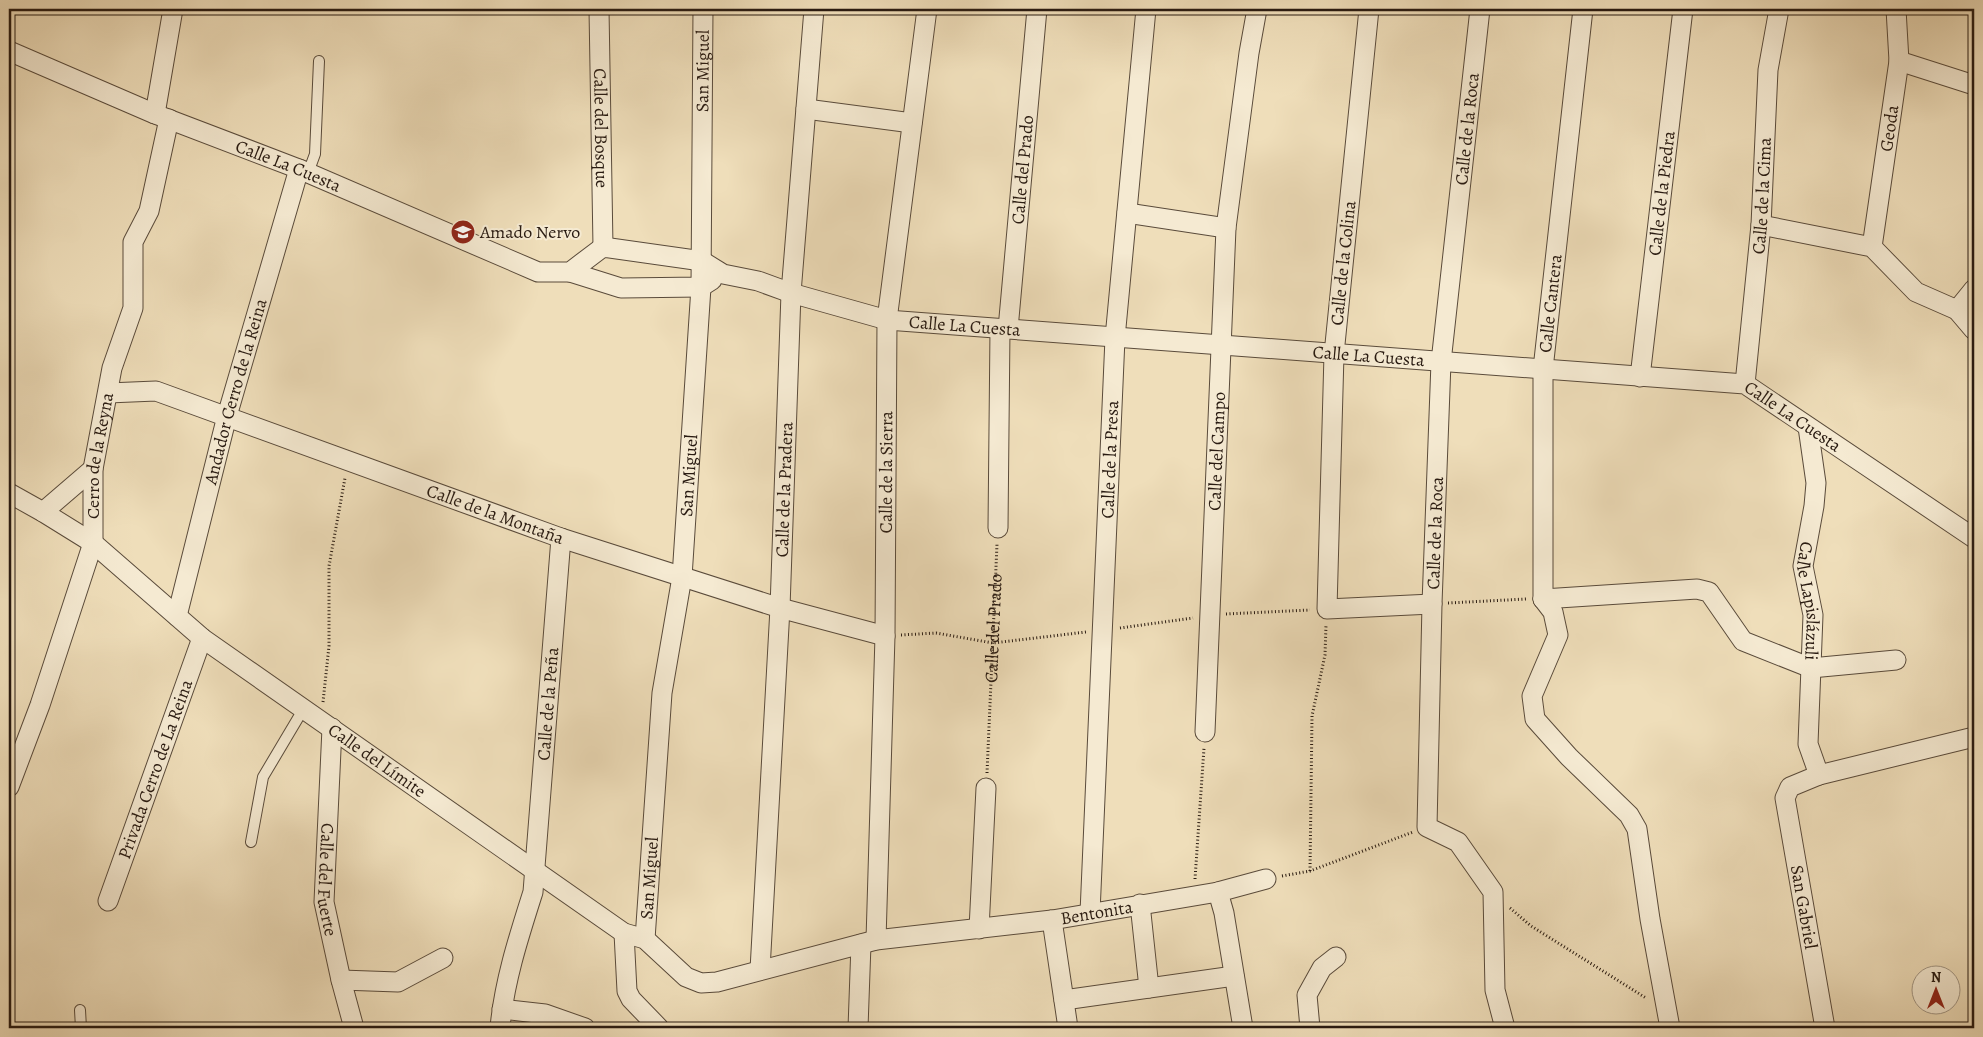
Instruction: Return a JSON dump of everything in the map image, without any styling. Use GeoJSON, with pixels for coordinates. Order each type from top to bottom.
{"type":"FeatureCollection","features":[{"type":"Feature","properties":{"kind":"street","name":"Cerro de la Reyna"},"geometry":{"type":"LineString","coordinates":[[9,787],[40,705],[93,543],[93,469],[112,368],[132,308],[133,242],[149,211],[162,117],[173,9]]}},
{"type":"Feature","properties":{"kind":"street","name":"Calle del Bosque"},"geometry":{"type":"LineString","coordinates":[[598,9],[604,247]]}},
{"type":"Feature","properties":{"kind":"street","name":"San Miguel"},"geometry":{"type":"LineString","coordinates":[[645,939],[662,692],[682,577],[701,287],[703,9]]}},
{"type":"Feature","properties":{"kind":"street","name":"Calle de la Pradera"},"geometry":{"type":"LineString","coordinates":[[760,970],[780,608],[791,293],[814,9]]}},
{"type":"Feature","properties":{"kind":"street","name":"Calle de la Sierra"},"geometry":{"type":"LineString","coordinates":[[858,1028],[869,942],[885,636],[887,320],[926,9]]}},
{"type":"Feature","properties":{"kind":"street","name":"Calle del Prado"},"geometry":{"type":"LineString","coordinates":[[998,528],[1004,329],[1037,9]]}},
{"type":"Feature","properties":{"kind":"street","name":"Calle de la Presa"},"geometry":{"type":"LineString","coordinates":[[1090,913],[1115,338],[1146,9]]}},
{"type":"Feature","properties":{"kind":"street","name":"Calle del Campo"},"geometry":{"type":"LineString","coordinates":[[1205,732],[1226,228],[1249,53],[1257,9]]}},
{"type":"Feature","properties":{"kind":"street","name":"Calle de la Colina"},"geometry":{"type":"LineString","coordinates":[[1327,609],[1334,354],[1369,9]]}},
{"type":"Feature","properties":{"kind":"street","name":"Calle de la Roca"},"geometry":{"type":"LineString","coordinates":[[1427,827],[1440,362],[1480,9]]}},
{"type":"Feature","properties":{"kind":"street","name":"Calle Cantera"},"geometry":{"type":"LineString","coordinates":[[1543,598],[1543,369],[1583,9]]}},
{"type":"Feature","properties":{"kind":"street","name":"Calle de la Piedra"},"geometry":{"type":"LineString","coordinates":[[1640,376],[1683,9]]}},
{"type":"Feature","properties":{"kind":"street","name":"Calle de la Cima"},"geometry":{"type":"LineString","coordinates":[[1745,384],[1761,226],[1768,70],[1778,9]]}},
{"type":"Feature","properties":{"kind":"street","name":"Geoda"},"geometry":{"type":"LineString","coordinates":[[1872,247],[1899,61],[1896,9]]}},
{"type":"Feature","properties":{"kind":"street","name":"Calle La Cuesta"},"geometry":{"type":"LineString","coordinates":[[9,51],[162,117],[304,171],[538,272],[570,272],[621,288],[701,287],[723,274]]}},
{"type":"Feature","properties":{"kind":"street"},"geometry":{"type":"LineString","coordinates":[[1899,61],[1974,85]]}},
{"type":"Feature","properties":{"kind":"street"},"geometry":{"type":"LineString","coordinates":[[806,110],[912,123]]}},
{"type":"Feature","properties":{"kind":"street","name":"Andador Cerro de la Reina"},"geometry":{"type":"LineString","coordinates":[[177,616],[227,416],[304,171]]}},
{"type":"Feature","properties":{"kind":"street"},"geometry":{"type":"LineString","coordinates":[[1127,212],[1226,228]]}},
{"type":"Feature","properties":{"kind":"street"},"geometry":{"type":"LineString","coordinates":[[1761,226],[1872,247],[1916,292],[1957,310],[1974,330]]}},
{"type":"Feature","properties":{"kind":"street","name":"Calle La Cuesta"},"geometry":{"type":"LineString","coordinates":[[604,247],[702,261],[723,274],[758,281],[791,293],[887,320],[1745,384],[1974,538]]}},
{"type":"Feature","properties":{"kind":"street"},"geometry":{"type":"LineString","coordinates":[[570,272],[604,247]]}},
{"type":"Feature","properties":{"kind":"street"},"geometry":{"type":"LineString","coordinates":[[1957,310],[1974,289]]}},
{"type":"Feature","properties":{"kind":"street","name":"Calle de la Montaña"},"geometry":{"type":"LineString","coordinates":[[108,393],[156,391],[561,538],[780,608],[885,636]]}},
{"type":"Feature","properties":{"kind":"street","name":"Calle Lapislázuli"},"geometry":{"type":"LineString","coordinates":[[1808,426],[1816,483],[1814,506],[1803,566],[1813,615],[1808,744],[1819,775]]}},
{"type":"Feature","properties":{"kind":"street"},"geometry":{"type":"LineString","coordinates":[[43,512],[93,469]]}},
{"type":"Feature","properties":{"kind":"street","name":"Calle del Límite"},"geometry":{"type":"LineString","coordinates":[[9,493],[93,543],[202,638],[624,933],[645,939],[686,977],[701,983],[717,982],[760,970]]}},
{"type":"Feature","properties":{"kind":"street","name":"Calle de la Peña"},"geometry":{"type":"LineString","coordinates":[[500,1028],[502,1009],[516,944],[533,892],[561,538]]}},
{"type":"Feature","properties":{"kind":"street"},"geometry":{"type":"LineString","coordinates":[[1543,598],[1697,589],[1709,592],[1742,641],[1811,668],[1896,660]]}},
{"type":"Feature","properties":{"kind":"street"},"geometry":{"type":"LineString","coordinates":[[1543,598],[1553,612],[1558,635],[1532,696],[1535,719],[1569,757],[1629,815],[1638,829],[1650,919],[1669,1019]]}},
{"type":"Feature","properties":{"kind":"street"},"geometry":{"type":"LineString","coordinates":[[1327,609],[1432,604]]}},
{"type":"Feature","properties":{"kind":"street","name":"Privada Cerro de La Reina"},"geometry":{"type":"LineString","coordinates":[[108,901],[202,638]]}},
{"type":"Feature","properties":{"kind":"street","name":"Calle del Fuerte"},"geometry":{"type":"LineString","coordinates":[[327,724],[324,902],[341,980],[354,1028]]}},
{"type":"Feature","properties":{"kind":"street"},"geometry":{"type":"LineString","coordinates":[[1819,775],[1974,737]]}},
{"type":"Feature","properties":{"kind":"street","name":"San Gabriel"},"geometry":{"type":"LineString","coordinates":[[1819,775],[1790,787],[1785,798],[1824,1028]]}},
{"type":"Feature","properties":{"kind":"street"},"geometry":{"type":"LineString","coordinates":[[980,928],[986,788]]}},
{"type":"Feature","properties":{"kind":"street"},"geometry":{"type":"LineString","coordinates":[[1427,827],[1458,842],[1493,892],[1495,990],[1505,1028]]}},
{"type":"Feature","properties":{"kind":"street","name":"Bentonita"},"geometry":{"type":"LineString","coordinates":[[760,970],[869,942],[1052,920],[1218,892],[1266,879]]}},
{"type":"Feature","properties":{"kind":"street"},"geometry":{"type":"LineString","coordinates":[[1218,892],[1224,913],[1243,1028]]}},
{"type":"Feature","properties":{"kind":"street"},"geometry":{"type":"LineString","coordinates":[[1140,904],[1149,988]]}},
{"type":"Feature","properties":{"kind":"street"},"geometry":{"type":"LineString","coordinates":[[1052,920],[1068,1028]]}},
{"type":"Feature","properties":{"kind":"street","name":"San Miguel"},"geometry":{"type":"LineString","coordinates":[[624,933],[627,992],[631,999],[659,1028]]}},
{"type":"Feature","properties":{"kind":"street"},"geometry":{"type":"LineString","coordinates":[[1310,1028],[1306,995],[1322,968],[1336,957]]}},
{"type":"Feature","properties":{"kind":"street"},"geometry":{"type":"LineString","coordinates":[[341,980],[398,982],[442,958]]}},
{"type":"Feature","properties":{"kind":"street"},"geometry":{"type":"LineString","coordinates":[[1064,1000],[1234,976]]}},
{"type":"Feature","properties":{"kind":"street"},"geometry":{"type":"LineString","coordinates":[[502,1009],[545,1014],[585,1028]]}},
{"type":"Feature","properties":{"kind":"lane"},"geometry":{"type":"LineString","coordinates":[[304,171],[315,154],[319,61]]}},
{"type":"Feature","properties":{"kind":"lane"},"geometry":{"type":"LineString","coordinates":[[251,842],[263,777],[304,708]]}},
{"type":"Feature","properties":{"kind":"lane"},"geometry":{"type":"LineString","coordinates":[[80,1010],[81,1028]]}},
{"type":"Feature","properties":{"kind":"path"},"geometry":{"type":"LineString","coordinates":[[327,724],[329,566],[349,461]]}},
{"type":"Feature","properties":{"kind":"path","name":"Calle del Prado"},"geometry":{"type":"LineString","coordinates":[[986,788],[998,528]]}},
{"type":"Feature","properties":{"kind":"path"},"geometry":{"type":"LineString","coordinates":[[1432,604],[1543,598]]}},
{"type":"Feature","properties":{"kind":"path"},"geometry":{"type":"LineString","coordinates":[[1310,871],[1312,716],[1325,655],[1327,609]]}},
{"type":"Feature","properties":{"kind":"path"},"geometry":{"type":"LineString","coordinates":[[1194,895],[1205,732]]}},
{"type":"Feature","properties":{"kind":"path"},"geometry":{"type":"LineString","coordinates":[[1266,879],[1310,871],[1427,827]]}},
{"type":"Feature","properties":{"kind":"path"},"geometry":{"type":"LineString","coordinates":[[1493,892],[1531,926],[1669,1019]]}},
{"type":"Feature","properties":{"kind":"place","name":"Amado Nervo"},"geometry":{"type":"Point","coordinates":[463,232]}}]}
